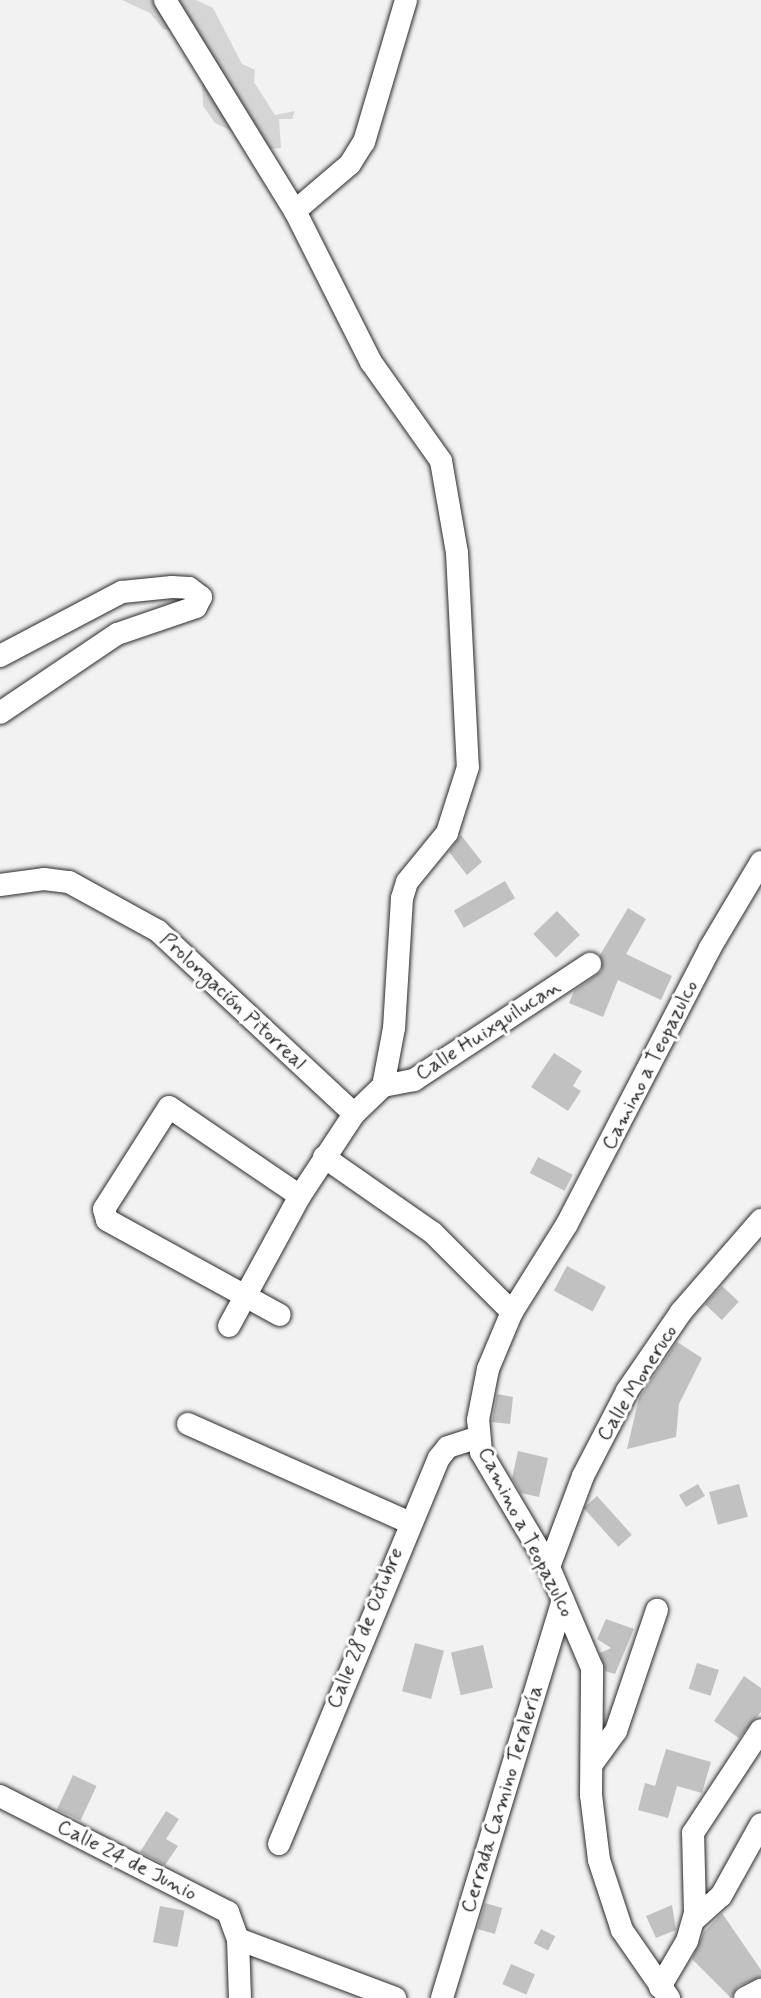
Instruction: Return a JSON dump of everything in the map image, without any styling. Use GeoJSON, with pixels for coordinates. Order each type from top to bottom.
{"type":"FeatureCollection","features":[{"type":"Feature","properties":{"kind":"street"},"geometry":{"type":"LineString","coordinates":[[165,0],[295,211],[371,362],[441,462],[457,553],[468,767],[447,833],[407,882],[402,898],[394,1028],[383,1086],[354,1114],[296,1193],[250,1295],[229,1326]]}},
{"type":"Feature","properties":{"kind":"street"},"geometry":{"type":"LineString","coordinates":[[295,211],[350,164],[364,142],[406,0]]}},
{"type":"Feature","properties":{"kind":"street"},"geometry":{"type":"LineString","coordinates":[[0,656],[122,592],[172,587],[189,588],[201,597],[196,607],[117,634],[0,713]]}},
{"type":"Feature","properties":{"kind":"street","name":"Camino a Teopazulco"},"geometry":{"type":"LineString","coordinates":[[664,1992],[622,1930],[610,1899],[593,1827],[592,1668],[549,1567],[505,1498],[478,1437],[488,1369],[512,1312],[578,1204],[710,948],[761,862]]}},
{"type":"Feature","properties":{"kind":"street","name":"Prolongación Pitorreal"},"geometry":{"type":"LineString","coordinates":[[0,885],[44,879],[69,882],[158,931],[354,1114]]}},
{"type":"Feature","properties":{"kind":"street","name":"Calle Huixquilucan"},"geometry":{"type":"LineString","coordinates":[[383,1086],[414,1080],[590,964]]}},
{"type":"Feature","properties":{"kind":"street"},"geometry":{"type":"LineString","coordinates":[[280,1315],[250,1295],[107,1220],[106,1203],[169,1107],[296,1193]]}},
{"type":"Feature","properties":{"kind":"street"},"geometry":{"type":"LineString","coordinates":[[324,1157],[433,1233],[512,1312]]}},
{"type":"Feature","properties":{"kind":"street","name":"Calle Moneruco"},"geometry":{"type":"LineString","coordinates":[[549,1567],[584,1476],[627,1391],[681,1312],[761,1220]]}},
{"type":"Feature","properties":{"kind":"street"},"geometry":{"type":"LineString","coordinates":[[188,1424],[408,1522]]}},
{"type":"Feature","properties":{"kind":"street","name":"Calle 28 de Octubre"},"geometry":{"type":"LineString","coordinates":[[279,1844],[408,1522],[438,1458],[448,1447],[478,1437]]}},
{"type":"Feature","properties":{"kind":"street","name":"Cerrada Camino Teralería"},"geometry":{"type":"LineString","coordinates":[[442,1998],[563,1600]]}},
{"type":"Feature","properties":{"kind":"street"},"geometry":{"type":"LineString","coordinates":[[592,1764],[616,1731],[657,1610]]}},
{"type":"Feature","properties":{"kind":"street"},"geometry":{"type":"LineString","coordinates":[[664,1992],[694,1920],[693,1833],[761,1730]]}},
{"type":"Feature","properties":{"kind":"street","name":"Calle 24 de Junio"},"geometry":{"type":"LineString","coordinates":[[0,1796],[221,1908],[232,1917],[238,1938]]}},
{"type":"Feature","properties":{"kind":"street"},"geometry":{"type":"LineString","coordinates":[[694,1920],[721,1896],[761,1824]]}},
{"type":"Feature","properties":{"kind":"street"},"geometry":{"type":"LineString","coordinates":[[240,1998],[238,1938],[395,1998]]}},
{"type":"Feature","properties":{"kind":"street"},"geometry":{"type":"LineString","coordinates":[[745,1998],[761,1990]]}},
{"type":"Feature","properties":{"kind":"shaded area"},"geometry":{"type":"Polygon","coordinates":[[[122,0],[196,0],[213,8],[242,64],[255,70],[254,82],[275,115],[295,111],[292,119],[279,119],[281,148],[269,149],[215,123],[203,106],[202,79],[181,33],[163,29],[150,13],[122,0]]]}},
{"type":"Feature","properties":{"kind":"building"},"geometry":{"type":"Polygon","coordinates":[[[461,835],[482,862],[467,875],[449,852],[461,835]]]}},
{"type":"Feature","properties":{"kind":"building"},"geometry":{"type":"Polygon","coordinates":[[[505,881],[515,898],[464,928],[454,910],[505,881]]]}},
{"type":"Feature","properties":{"kind":"building"},"geometry":{"type":"Polygon","coordinates":[[[628,908],[646,919],[626,954],[672,976],[661,1000],[618,980],[603,1017],[569,1003],[574,991],[602,971],[600,955],[628,908]]]}},
{"type":"Feature","properties":{"kind":"building"},"geometry":{"type":"Polygon","coordinates":[[[557,911],[580,935],[556,958],[533,934],[557,911]]]}},
{"type":"Feature","properties":{"kind":"building"},"geometry":{"type":"Polygon","coordinates":[[[554,1053],[582,1071],[573,1086],[581,1091],[568,1111],[531,1087],[554,1053]]]}},
{"type":"Feature","properties":{"kind":"building"},"geometry":{"type":"Polygon","coordinates":[[[538,1157],[573,1175],[565,1191],[530,1173],[538,1157]]]}},
{"type":"Feature","properties":{"kind":"building"},"geometry":{"type":"Polygon","coordinates":[[[567,1266],[606,1287],[593,1311],[554,1291],[567,1266]]]}},
{"type":"Feature","properties":{"kind":"building"},"geometry":{"type":"Polygon","coordinates":[[[722,1286],[739,1302],[722,1320],[705,1304],[722,1286]]]}},
{"type":"Feature","properties":{"kind":"building"},"geometry":{"type":"Polygon","coordinates":[[[677,1342],[702,1358],[679,1404],[676,1437],[627,1449],[639,1398],[677,1342]]]}},
{"type":"Feature","properties":{"kind":"building"},"geometry":{"type":"Polygon","coordinates":[[[497,1394],[513,1397],[510,1424],[492,1422],[497,1394]]]}},
{"type":"Feature","properties":{"kind":"building"},"geometry":{"type":"Polygon","coordinates":[[[518,1451],[548,1458],[539,1497],[521,1493],[512,1478],[518,1451]]]}},
{"type":"Feature","properties":{"kind":"building"},"geometry":{"type":"Polygon","coordinates":[[[698,1484],[705,1496],[686,1507],[679,1495],[698,1484]]]}},
{"type":"Feature","properties":{"kind":"building"},"geometry":{"type":"Polygon","coordinates":[[[739,1484],[748,1517],[718,1525],[709,1492],[739,1484]]]}},
{"type":"Feature","properties":{"kind":"building"},"geometry":{"type":"Polygon","coordinates":[[[597,1496],[632,1535],[618,1547],[584,1508],[597,1496]]]}},
{"type":"Feature","properties":{"kind":"building"},"geometry":{"type":"Polygon","coordinates":[[[606,1619],[634,1629],[615,1674],[605,1671],[600,1653],[611,1648],[597,1639],[606,1619]]]}},
{"type":"Feature","properties":{"kind":"building"},"geometry":{"type":"Polygon","coordinates":[[[415,1643],[444,1651],[431,1699],[402,1691],[415,1643]]]}},
{"type":"Feature","properties":{"kind":"building"},"geometry":{"type":"Polygon","coordinates":[[[483,1645],[493,1688],[461,1695],[451,1652],[483,1645]]]}},
{"type":"Feature","properties":{"kind":"building"},"geometry":{"type":"Polygon","coordinates":[[[697,1663],[719,1670],[711,1696],[689,1689],[697,1663]]]}},
{"type":"Feature","properties":{"kind":"building"},"geometry":{"type":"Polygon","coordinates":[[[744,1676],[761,1688],[761,1712],[739,1738],[714,1721],[744,1676]]]}},
{"type":"Feature","properties":{"kind":"building"},"geometry":{"type":"Polygon","coordinates":[[[666,1749],[711,1762],[702,1793],[677,1786],[668,1818],[638,1810],[645,1783],[655,1786],[666,1749]]]}},
{"type":"Feature","properties":{"kind":"building"},"geometry":{"type":"Polygon","coordinates":[[[73,1775],[97,1786],[81,1820],[57,1809],[73,1775]]]}},
{"type":"Feature","properties":{"kind":"building"},"geometry":{"type":"Polygon","coordinates":[[[166,1811],[179,1819],[166,1839],[178,1846],[165,1865],[140,1852],[166,1811]]]}},
{"type":"Feature","properties":{"kind":"building"},"geometry":{"type":"Polygon","coordinates":[[[485,1903],[502,1908],[495,1934],[478,1929],[485,1903]]]}},
{"type":"Feature","properties":{"kind":"building"},"geometry":{"type":"Polygon","coordinates":[[[672,1905],[676,1930],[656,1938],[646,1916],[672,1905]]]}},
{"type":"Feature","properties":{"kind":"building"},"geometry":{"type":"Polygon","coordinates":[[[160,1906],[185,1911],[177,1947],[153,1942],[160,1906]]]}},
{"type":"Feature","properties":{"kind":"building"},"geometry":{"type":"Polygon","coordinates":[[[722,1913],[761,1970],[761,1977],[738,1986],[731,1998],[692,1959],[704,1932],[722,1913]]]}},
{"type":"Feature","properties":{"kind":"building"},"geometry":{"type":"Polygon","coordinates":[[[541,1929],[555,1936],[548,1951],[534,1943],[541,1929]]]}},
{"type":"Feature","properties":{"kind":"building"},"geometry":{"type":"Polygon","coordinates":[[[511,1964],[535,1974],[526,1994],[502,1984],[511,1964]]]}}]}
